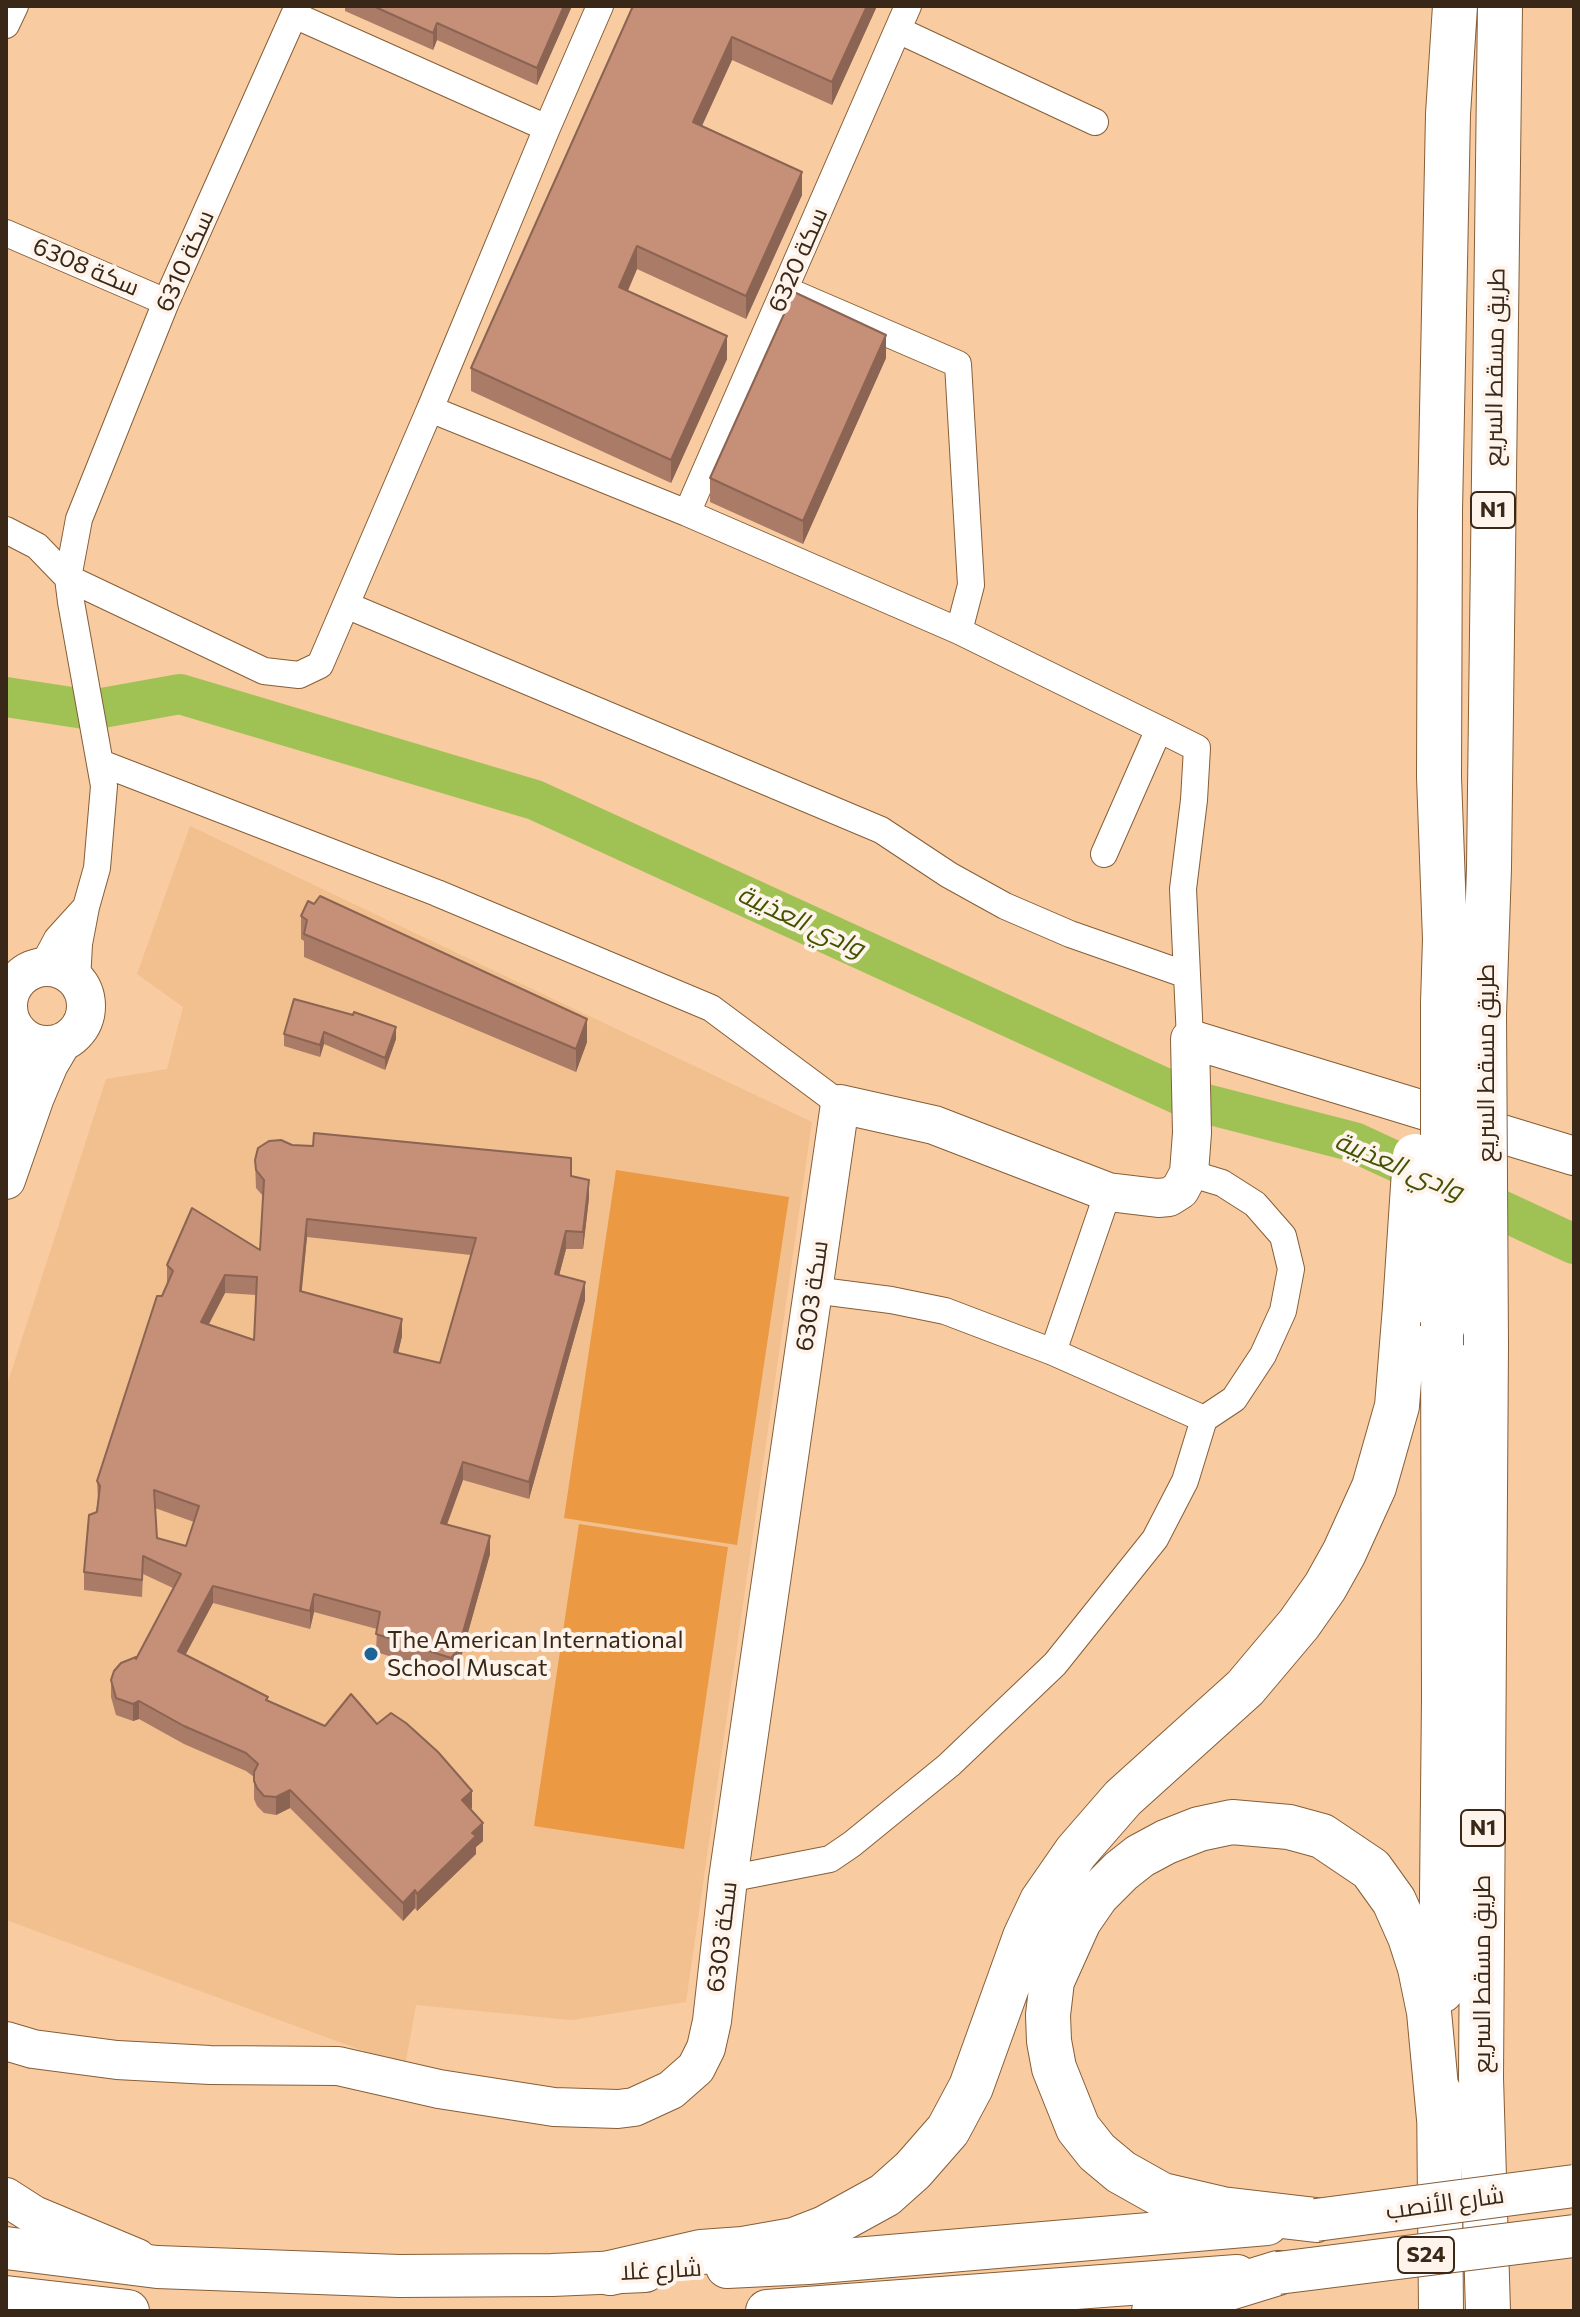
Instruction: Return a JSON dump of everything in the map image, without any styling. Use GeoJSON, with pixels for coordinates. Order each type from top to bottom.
{"type":"FeatureCollection","features":[{"type":"Feature","properties":{"kind":"highway"},"geometry":{"type":"LineString","coordinates":[[1441,2311],[1439,2119],[1444,1698],[1424,1316],[1439,777],[1443,281],[1455,6]]}},
{"type":"Feature","properties":{"kind":"highway","name":"طريق مسقط السريع"},"geometry":{"type":"LineString","coordinates":[[1488,2311],[1481,2078],[1486,1345],[1484,1014],[1489,868],[1500,6]]}},
{"type":"Feature","properties":{"kind":"highway"},"geometry":{"type":"LineString","coordinates":[[610,2273],[701,2252],[794,2240],[825,2228],[885,2195],[913,2170],[948,2130],[971,2087],[1012,1969],[1042,1901],[1076,1852],[1123,1798],[1245,1688],[1273,1657],[1325,1587],[1374,1487],[1424,1316]]}},
{"type":"Feature","properties":{"kind":"highway"},"geometry":{"type":"LineString","coordinates":[[1316,2220],[1222,2209],[1162,2195],[1121,2172],[1097,2152],[1078,2128],[1054,2068],[1049,2041],[1052,1981],[1079,1921],[1097,1895],[1130,1863],[1166,1842],[1199,1829],[1232,1822],[1265,1823],[1322,1836],[1371,1869],[1394,1901],[1420,1968],[1429,2012],[1439,2119]]}},
{"type":"Feature","properties":{"kind":"highway"},"geometry":{"type":"LineString","coordinates":[[1154,2311],[1278,2273]]}},
{"type":"Feature","properties":{"kind":"main road","name":"شارع الأنصب"},"geometry":{"type":"LineString","coordinates":[[1316,2220],[1574,2186]]}},
{"type":"Feature","properties":{"kind":"main road","name":"شارع غلا"},"geometry":{"type":"LineString","coordinates":[[6,2248],[157,2267],[399,2276],[610,2273],[808,2263],[1316,2220]]}},
{"type":"Feature","properties":{"kind":"main road","name":"شارع الأنصب"},"geometry":{"type":"LineString","coordinates":[[1278,2273],[1574,2236]]}},
{"type":"Feature","properties":{"kind":"main road"},"geometry":{"type":"LineString","coordinates":[[767,2311],[1278,2273]]}},
{"type":"Feature","properties":{"kind":"main road"},"geometry":{"type":"LineString","coordinates":[[13,2300],[128,2311]]}},
{"type":"Feature","properties":{"kind":"street"},"geometry":{"type":"LineString","coordinates":[[6,25],[15,6]]}},
{"type":"Feature","properties":{"kind":"street"},"geometry":{"type":"LineString","coordinates":[[6,530],[37,546],[68,578],[264,671],[299,675],[320,665],[600,6]]}},
{"type":"Feature","properties":{"kind":"street"},"geometry":{"type":"LineString","coordinates":[[296,11],[547,128]]}},
{"type":"Feature","properties":{"kind":"street","name":"سكة 6310"},"geometry":{"type":"LineString","coordinates":[[77,981],[79,944],[97,868],[104,786],[68,578],[79,519],[166,302],[296,11]]}},
{"type":"Feature","properties":{"kind":"street"},"geometry":{"type":"LineString","coordinates":[[903,18],[1095,122]]}},
{"type":"Feature","properties":{"kind":"street","name":"سكة 6320"},"geometry":{"type":"LineString","coordinates":[[687,513],[903,18]]}},
{"type":"Feature","properties":{"kind":"street","name":"سكة 6308"},"geometry":{"type":"LineString","coordinates":[[6,233],[166,302]]}},
{"type":"Feature","properties":{"kind":"street"},"geometry":{"type":"LineString","coordinates":[[785,289],[958,364],[971,585],[959,631]]}},
{"type":"Feature","properties":{"kind":"street"},"geometry":{"type":"LineString","coordinates":[[101,763],[437,893],[711,1008],[840,1104],[934,1125],[1108,1192],[1158,1198],[1169,1197],[1180,1190],[1189,1173],[1192,1133],[1183,889],[1197,748],[959,631],[687,513],[430,409]]}},
{"type":"Feature","properties":{"kind":"street"},"geometry":{"type":"LineString","coordinates":[[346,605],[881,830],[949,875],[1005,906],[1070,934],[1187,975]]}},
{"type":"Feature","properties":{"kind":"street"},"geometry":{"type":"LineString","coordinates":[[1104,854],[1159,729]]}},
{"type":"Feature","properties":{"kind":"street"},"geometry":{"type":"LineString","coordinates":[[42,967],[57,939],[86,907]]}},
{"type":"Feature","properties":{"kind":"street"},"geometry":{"type":"LineString","coordinates":[[6,1100],[17,1059],[17,1043],[8,1001],[11,989],[29,971],[42,967],[67,972],[82,989],[86,1009],[79,1028],[62,1042],[49,1064],[6,1180]]}},
{"type":"Feature","properties":{"kind":"street"},"geometry":{"type":"LineString","coordinates":[[12,1024],[19,1034],[39,1044],[62,1042]]}},
{"type":"Feature","properties":{"kind":"street"},"geometry":{"type":"LineString","coordinates":[[1190,1039],[1574,1156]]}},
{"type":"Feature","properties":{"kind":"street","name":"سكة 6303"},"geometry":{"type":"LineString","coordinates":[[6,2042],[33,2049],[117,2060],[210,2065],[338,2066],[439,2089],[554,2107],[634,2107],[671,2090],[696,2068],[706,2048],[712,2021],[728,1879],[840,1104]]}},
{"type":"Feature","properties":{"kind":"street"},"geometry":{"type":"LineString","coordinates":[[728,1879],[830,1859],[852,1844],[949,1765],[1044,1674],[1155,1539],[1185,1481],[1204,1419],[1234,1399],[1263,1355],[1283,1311],[1291,1269],[1283,1236],[1255,1204],[1222,1183],[1189,1173]]}},
{"type":"Feature","properties":{"kind":"street"},"geometry":{"type":"LineString","coordinates":[[1053,1352],[1108,1192]]}},
{"type":"Feature","properties":{"kind":"street"},"geometry":{"type":"LineString","coordinates":[[813,1290],[945,1311],[1053,1352],[1204,1419]]}},
{"type":"Feature","properties":{"kind":"street"},"geometry":{"type":"LineString","coordinates":[[6,2197],[34,2215],[157,2267]]}},
{"type":"Feature","properties":{"kind":"shaded area","name":"The American International School Muscat"},"geometry":{"type":"Polygon","coordinates":[[[190,826],[812,1122],[686,2002],[572,2020],[416,2005],[405,2066],[6,1920],[6,1388],[106,1079],[167,1069],[183,1007],[137,974],[190,826]]]}},
{"type":"Feature","properties":{"kind":"shaded area"},"geometry":{"type":"Polygon","coordinates":[[[616,1170],[789,1197],[737,1545],[564,1518],[616,1170]]]}},
{"type":"Feature","properties":{"kind":"shaded area"},"geometry":{"type":"Polygon","coordinates":[[[579,1524],[728,1547],[684,1849],[534,1826],[579,1524]]]}},
{"type":"Feature","properties":{"kind":"building"},"geometry":{"type":"Polygon","coordinates":[[[373,6],[564,6],[537,68],[437,23],[433,33],[373,6]]]}},
{"type":"Feature","properties":{"kind":"building"},"geometry":{"type":"Polygon","coordinates":[[[633,6],[867,6],[832,82],[732,37],[693,122],[802,172],[746,296],[637,246],[619,287],[727,336],[671,460],[471,368],[633,6]]]}},
{"type":"Feature","properties":{"kind":"building"},"geometry":{"type":"Polygon","coordinates":[[[794,292],[886,335],[803,521],[710,478],[794,292]]]}},
{"type":"Feature","properties":{"kind":"building"},"geometry":{"type":"Polygon","coordinates":[[[320,896],[587,1019],[576,1049],[304,934],[307,920],[301,916],[308,901],[314,904],[320,896]]]}},
{"type":"Feature","properties":{"kind":"building"},"geometry":{"type":"Polygon","coordinates":[[[294,999],[353,1015],[354,1012],[396,1027],[385,1058],[324,1032],[320,1045],[284,1034],[294,999]]]}},
{"type":"Feature","properties":{"kind":"building"},"geometry":{"type":"Polygon","coordinates":[[[314,1133],[571,1158],[571,1176],[589,1180],[583,1232],[566,1231],[555,1274],[585,1282],[529,1482],[463,1462],[441,1523],[490,1536],[458,1650],[451,1658],[376,1634],[380,1612],[314,1594],[310,1611],[213,1586],[178,1651],[268,1697],[266,1700],[325,1726],[351,1694],[377,1724],[391,1713],[438,1752],[472,1791],[462,1800],[483,1823],[472,1833],[476,1836],[417,1894],[415,1890],[403,1903],[290,1790],[276,1797],[264,1796],[254,1781],[258,1764],[246,1753],[184,1726],[139,1701],[133,1704],[116,1698],[111,1680],[114,1671],[121,1663],[136,1659],[181,1574],[143,1556],[142,1580],[84,1572],[89,1515],[97,1512],[100,1486],[97,1481],[157,1296],[162,1296],[173,1271],[167,1265],[192,1208],[260,1250],[264,1180],[256,1170],[258,1148],[269,1141],[281,1140],[292,1145],[313,1146],[314,1133]],[[307,1219],[300,1291],[402,1319],[394,1352],[440,1363],[476,1238],[307,1219]],[[225,1275],[201,1322],[254,1340],[257,1277],[225,1275]],[[154,1490],[157,1538],[186,1546],[199,1506],[154,1490]]]}},
{"type":"Feature","properties":{"kind":"waterway","name":"وادي العذيبة"},"geometry":{"type":"LineString","coordinates":[[6,697],[91,710],[180,694],[535,800],[1191,1100],[1354,1142],[1574,1244]]}},
{"type":"Feature","properties":{"kind":"place","name":"The American International School Muscat"},"geometry":{"type":"Point","coordinates":[371,1654]}}]}
